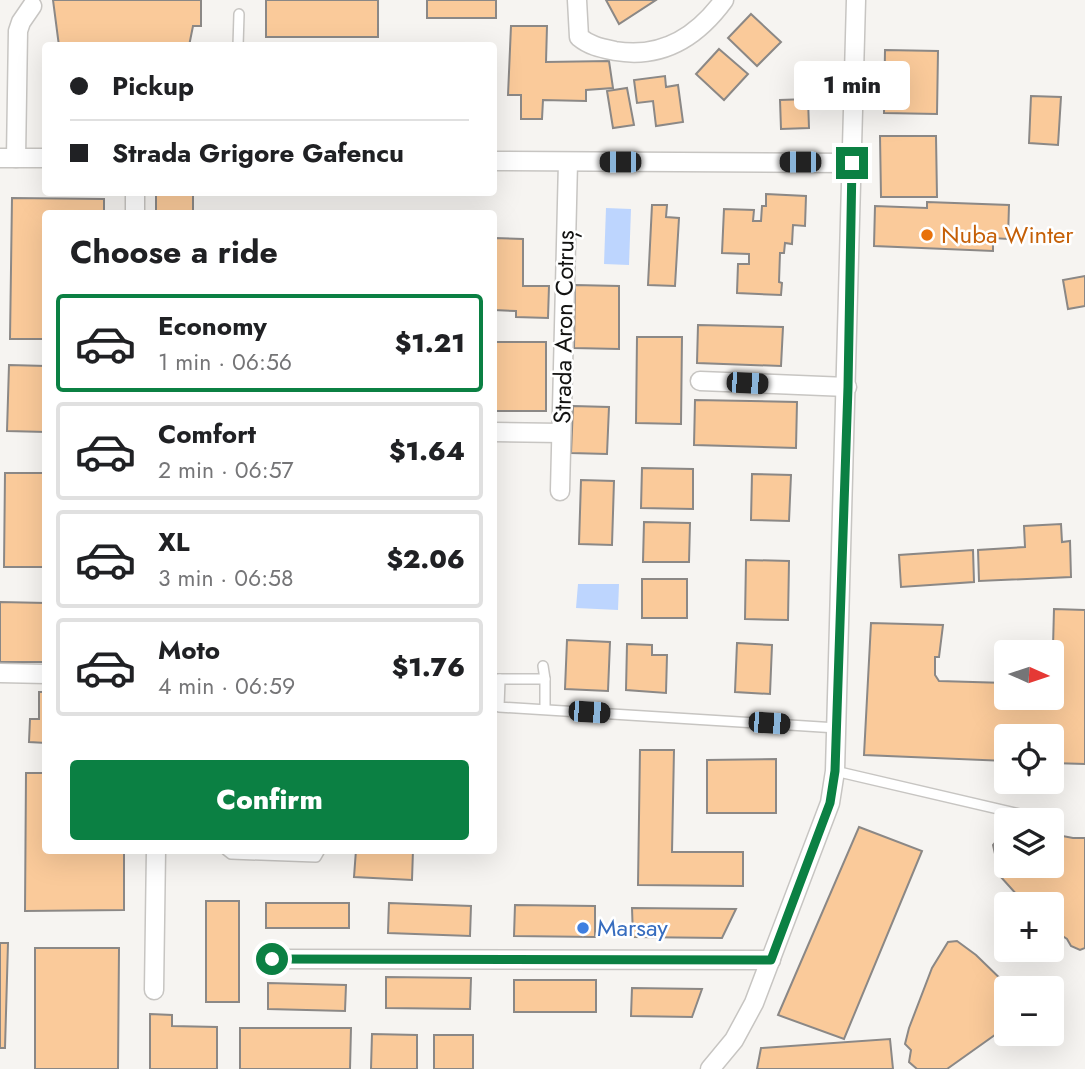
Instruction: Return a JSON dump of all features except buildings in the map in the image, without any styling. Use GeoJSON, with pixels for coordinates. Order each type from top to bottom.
{"type":"FeatureCollection","features":[{"type":"Feature","properties":{"kind":"street"},"geometry":{"type":"LineString","coordinates":[[577,0],[579,37],[587,44],[620,52],[642,53],[665,48],[685,38],[706,24],[724,0]]}},
{"type":"Feature","properties":{"kind":"street"},"geometry":{"type":"LineString","coordinates":[[710,1069],[734,1040],[754,1003],[830,803],[835,771],[848,387],[856,0]]}},
{"type":"Feature","properties":{"kind":"street"},"geometry":{"type":"LineString","coordinates":[[32,6],[18,31],[8,158],[42,158]]}},
{"type":"Feature","properties":{"kind":"street"},"geometry":{"type":"LineString","coordinates":[[497,161],[852,163]]}},
{"type":"Feature","properties":{"kind":"street","name":"Strada Aron Cotruș"},"geometry":{"type":"LineString","coordinates":[[560,491],[568,162]]}},
{"type":"Feature","properties":{"kind":"street"},"geometry":{"type":"LineString","coordinates":[[700,381],[848,387]]}},
{"type":"Feature","properties":{"kind":"street"},"geometry":{"type":"LineString","coordinates":[[497,432],[561,433]]}},
{"type":"Feature","properties":{"kind":"street"},"geometry":{"type":"LineString","coordinates":[[0,673],[42,674]]}},
{"type":"Feature","properties":{"kind":"street"},"geometry":{"type":"LineString","coordinates":[[153,990],[156,854]]}},
{"type":"Feature","properties":{"kind":"street"},"geometry":{"type":"LineString","coordinates":[[272,959],[771,960]]}},
{"type":"Feature","properties":{"kind":"lane"},"geometry":{"type":"LineString","coordinates":[[239,14],[239,42]]}},
{"type":"Feature","properties":{"kind":"lane"},"geometry":{"type":"LineString","coordinates":[[543,666],[545,709]]}},
{"type":"Feature","properties":{"kind":"lane"},"geometry":{"type":"LineString","coordinates":[[545,679],[497,679],[499,707],[837,728]]}},
{"type":"Feature","properties":{"kind":"lane"},"geometry":{"type":"LineString","coordinates":[[835,771],[994,808]]}},
{"type":"Feature","properties":{"kind":"lane"},"geometry":{"type":"LineString","coordinates":[[231,854],[251,854]]}},
{"type":"Feature","properties":{"kind":"lane"},"geometry":{"type":"LineString","coordinates":[[282,854],[316,857],[318,854]]}},
{"type":"Feature","properties":{"kind":"water"},"geometry":{"type":"Polygon","coordinates":[[[606,208],[631,209],[629,265],[604,264],[606,208]]]}},
{"type":"Feature","properties":{"kind":"water"},"geometry":{"type":"Polygon","coordinates":[[[578,584],[619,584],[618,610],[576,608],[578,584]]]}},
{"type":"Feature","properties":{"kind":"place","name":"Nuba Winter"},"geometry":{"type":"Point","coordinates":[927,235]}},
{"type":"Feature","properties":{"kind":"place","name":"Marsay"},"geometry":{"type":"Point","coordinates":[583,928]}},
{"type":"Feature","properties":{"kind":"route"},"geometry":{"type":"LineString","coordinates":[[272,959],[771,960],[830,803],[835,771],[848,387],[852,163]]}}]}
